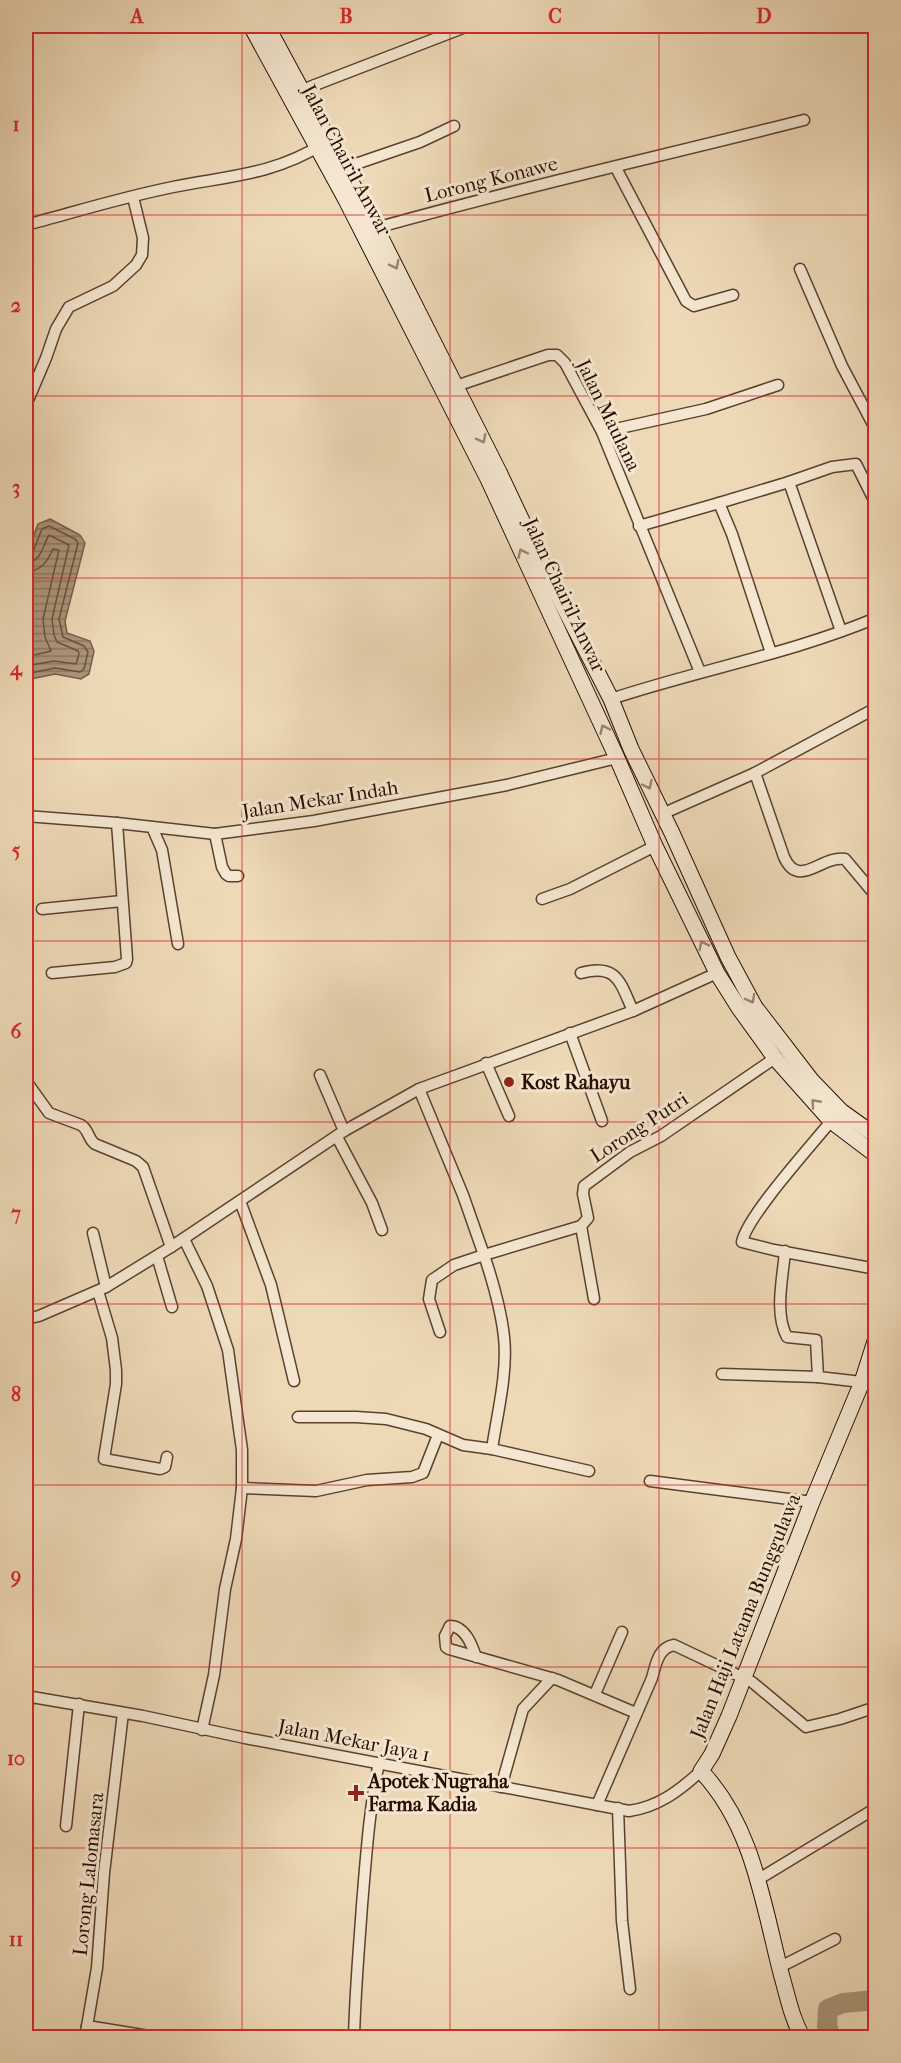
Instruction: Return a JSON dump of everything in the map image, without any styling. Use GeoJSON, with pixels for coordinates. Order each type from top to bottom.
{"type":"FeatureCollection","features":[{"type":"Feature","properties":{"kind":"main road","name":"Jalan Chairil Anwar"},"geometry":{"type":"LineString","coordinates":[[250,26],[323,144],[344,168],[376,228],[610,699],[728,957],[755,1007],[812,1081],[841,1111],[876,1136]]}},
{"type":"Feature","properties":{"kind":"main road","name":"Jalan Chairil Anwar"},"geometry":{"type":"LineString","coordinates":[[267,26],[302,90],[346,200],[488,479],[617,758],[655,846],[717,973],[775,1058],[831,1121],[876,1155]]}},
{"type":"Feature","properties":{"kind":"main road"},"geometry":{"type":"LineString","coordinates":[[565,646],[580,638]]}},
{"type":"Feature","properties":{"kind":"main road","name":"Jalan Haji Latama Bunggulawa"},"geometry":{"type":"LineString","coordinates":[[700,1771],[712,1754],[744,1678],[812,1502],[862,1382],[876,1338]]}},
{"type":"Feature","properties":{"kind":"main road"},"geometry":{"type":"LineString","coordinates":[[700,1771],[715,1786],[729,1809],[759,1879],[792,2014],[803,2037]]}},
{"type":"Feature","properties":{"kind":"street"},"geometry":{"type":"LineString","coordinates":[[302,90],[468,26]]}},
{"type":"Feature","properties":{"kind":"street","name":"Lorong Konawe"},"geometry":{"type":"LineString","coordinates":[[376,228],[490,196],[616,168],[804,120]]}},
{"type":"Feature","properties":{"kind":"street"},"geometry":{"type":"LineString","coordinates":[[344,168],[420,142],[454,126]]}},
{"type":"Feature","properties":{"kind":"street"},"geometry":{"type":"LineString","coordinates":[[26,225],[171,187],[268,170],[286,164],[323,144]]}},
{"type":"Feature","properties":{"kind":"street"},"geometry":{"type":"LineString","coordinates":[[616,168],[686,301],[694,306],[734,295]]}},
{"type":"Feature","properties":{"kind":"street"},"geometry":{"type":"LineString","coordinates":[[26,405],[65,312],[74,304],[113,286],[136,265],[142,255],[143,238],[133,197]]}},
{"type":"Feature","properties":{"kind":"street"},"geometry":{"type":"LineString","coordinates":[[800,269],[842,366],[876,430]]}},
{"type":"Feature","properties":{"kind":"street","name":"Jalan Maulana"},"geometry":{"type":"LineString","coordinates":[[456,386],[548,355],[557,355],[565,363],[602,432],[700,672]]}},
{"type":"Feature","properties":{"kind":"street"},"geometry":{"type":"LineString","coordinates":[[602,432],[706,409],[778,385]]}},
{"type":"Feature","properties":{"kind":"street"},"geometry":{"type":"LineString","coordinates":[[639,526],[789,483],[832,467],[856,465],[876,504]]}},
{"type":"Feature","properties":{"kind":"street"},"geometry":{"type":"LineString","coordinates":[[789,483],[841,631]]}},
{"type":"Feature","properties":{"kind":"street"},"geometry":{"type":"LineString","coordinates":[[718,502],[732,534],[771,653]]}},
{"type":"Feature","properties":{"kind":"street"},"geometry":{"type":"LineString","coordinates":[[610,699],[771,653],[876,618]]}},
{"type":"Feature","properties":{"kind":"street"},"geometry":{"type":"LineString","coordinates":[[662,814],[755,774],[876,708]]}},
{"type":"Feature","properties":{"kind":"street","name":"Jalan Mekar Indah"},"geometry":{"type":"LineString","coordinates":[[26,816],[215,834],[314,820],[507,785],[617,758]]}},
{"type":"Feature","properties":{"kind":"street"},"geometry":{"type":"LineString","coordinates":[[755,774],[790,868],[795,872],[802,872],[836,858],[845,858],[876,896]]}},
{"type":"Feature","properties":{"kind":"street"},"geometry":{"type":"LineString","coordinates":[[52,973],[115,967],[126,963],[117,823]]}},
{"type":"Feature","properties":{"kind":"street"},"geometry":{"type":"LineString","coordinates":[[152,827],[162,850],[178,944]]}},
{"type":"Feature","properties":{"kind":"street"},"geometry":{"type":"LineString","coordinates":[[215,834],[223,870],[229,876],[238,876]]}},
{"type":"Feature","properties":{"kind":"street"},"geometry":{"type":"LineString","coordinates":[[542,899],[570,889],[655,846]]}},
{"type":"Feature","properties":{"kind":"street"},"geometry":{"type":"LineString","coordinates":[[42,909],[122,901]]}},
{"type":"Feature","properties":{"kind":"street"},"geometry":{"type":"LineString","coordinates":[[581,973],[606,970],[612,973],[633,1011]]}},
{"type":"Feature","properties":{"kind":"street"},"geometry":{"type":"LineString","coordinates":[[26,1319],[39,1316],[102,1289],[184,1239],[340,1134],[419,1089],[633,1011],[717,973]]}},
{"type":"Feature","properties":{"kind":"street"},"geometry":{"type":"LineString","coordinates":[[570,1033],[602,1121]]}},
{"type":"Feature","properties":{"kind":"street","name":"Lorong Putri"},"geometry":{"type":"LineString","coordinates":[[581,1226],[588,1218],[583,1194],[584,1186],[622,1157],[668,1131],[775,1058]]}},
{"type":"Feature","properties":{"kind":"street"},"geometry":{"type":"LineString","coordinates":[[486,1063],[509,1116]]}},
{"type":"Feature","properties":{"kind":"street"},"geometry":{"type":"LineString","coordinates":[[320,1075],[340,1134],[382,1230]]}},
{"type":"Feature","properties":{"kind":"street"},"geometry":{"type":"LineString","coordinates":[[26,1081],[49,1113],[81,1125],[86,1128],[91,1141],[95,1144],[135,1161],[143,1167],[171,1247]]}},
{"type":"Feature","properties":{"kind":"street"},"geometry":{"type":"LineString","coordinates":[[419,1089],[466,1203],[495,1286],[504,1339],[504,1364],[492,1449]]}},
{"type":"Feature","properties":{"kind":"street"},"geometry":{"type":"LineString","coordinates":[[831,1121],[761,1209],[742,1240],[744,1243],[876,1269]]}},
{"type":"Feature","properties":{"kind":"street"},"geometry":{"type":"LineString","coordinates":[[240,1201],[272,1285],[294,1381]]}},
{"type":"Feature","properties":{"kind":"street"},"geometry":{"type":"LineString","coordinates":[[440,1332],[429,1299],[432,1280],[454,1265],[581,1226],[594,1299]]}},
{"type":"Feature","properties":{"kind":"street"},"geometry":{"type":"LineString","coordinates":[[93,1233],[116,1370],[116,1384],[104,1459],[159,1469],[165,1467],[167,1457]]}},
{"type":"Feature","properties":{"kind":"street"},"geometry":{"type":"LineString","coordinates":[[184,1239],[207,1286],[228,1350],[242,1450],[242,1488],[236,1539],[225,1589],[214,1675],[202,1730]]}},
{"type":"Feature","properties":{"kind":"street"},"geometry":{"type":"LineString","coordinates":[[785,1251],[781,1299],[784,1332],[789,1338],[816,1341],[818,1377]]}},
{"type":"Feature","properties":{"kind":"street"},"geometry":{"type":"LineString","coordinates":[[157,1256],[172,1307]]}},
{"type":"Feature","properties":{"kind":"street"},"geometry":{"type":"LineString","coordinates":[[722,1374],[818,1377],[862,1382]]}},
{"type":"Feature","properties":{"kind":"street"},"geometry":{"type":"LineString","coordinates":[[298,1417],[386,1419],[426,1429],[463,1445],[492,1449],[589,1471]]}},
{"type":"Feature","properties":{"kind":"street"},"geometry":{"type":"LineString","coordinates":[[242,1488],[316,1491],[367,1480],[412,1477],[423,1473],[438,1435]]}},
{"type":"Feature","properties":{"kind":"street"},"geometry":{"type":"LineString","coordinates":[[650,1481],[812,1502]]}},
{"type":"Feature","properties":{"kind":"street"},"geometry":{"type":"LineString","coordinates":[[595,1694],[622,1632]]}},
{"type":"Feature","properties":{"kind":"street"},"geometry":{"type":"LineString","coordinates":[[597,1805],[652,1678],[657,1659],[665,1648],[670,1646],[674,1645],[752,1682],[806,1727],[876,1707]]}},
{"type":"Feature","properties":{"kind":"street"},"geometry":{"type":"LineString","coordinates":[[476,1657],[552,1678],[636,1713]]}},
{"type":"Feature","properties":{"kind":"street"},"geometry":{"type":"LineString","coordinates":[[501,1786],[523,1709],[552,1678]]}},
{"type":"Feature","properties":{"kind":"street"},"geometry":{"type":"LineString","coordinates":[[26,1716],[27,1697]]}},
{"type":"Feature","properties":{"kind":"street","name":"Jalan Mekar Jaya 1"},"geometry":{"type":"LineString","coordinates":[[27,1697],[143,1716],[202,1730],[629,1811],[655,1805],[682,1789],[700,1771]]}},
{"type":"Feature","properties":{"kind":"street"},"geometry":{"type":"LineString","coordinates":[[66,1826],[79,1704]]}},
{"type":"Feature","properties":{"kind":"street","name":"Lorong Lalomasara"},"geometry":{"type":"LineString","coordinates":[[86,2032],[97,1968],[123,1713]]}},
{"type":"Feature","properties":{"kind":"street"},"geometry":{"type":"LineString","coordinates":[[354,2037],[355,1989],[363,1891],[371,1811],[379,1763]]}},
{"type":"Feature","properties":{"kind":"street"},"geometry":{"type":"LineString","coordinates":[[618,1808],[622,1921],[630,1989]]}},
{"type":"Feature","properties":{"kind":"street"},"geometry":{"type":"LineString","coordinates":[[759,1879],[876,1808]]}},
{"type":"Feature","properties":{"kind":"street"},"geometry":{"type":"LineString","coordinates":[[780,1967],[835,1939]]}},
{"type":"Feature","properties":{"kind":"street"},"geometry":{"type":"LineString","coordinates":[[86,2032],[155,2037]]}},
{"type":"Feature","properties":{"kind":"water"},"geometry":{"type":"Polygon","coordinates":[[[50,519],[80,535],[85,543],[65,621],[67,633],[90,641],[94,651],[89,674],[81,679],[55,674],[26,680],[26,556],[38,524],[50,519]]]}},
{"type":"Feature","properties":{"kind":"waterway"},"geometry":{"type":"LineString","coordinates":[[831,2038],[827,2026],[828,2009],[843,2003],[876,2000]]}},
{"type":"Feature","properties":{"kind":"place","name":"Kost Rahayu"},"geometry":{"type":"Point","coordinates":[509,1082]}},
{"type":"Feature","properties":{"kind":"place","name":"Apotek Nugraha Farma Kadia"},"geometry":{"type":"Point","coordinates":[356,1793]}}]}
